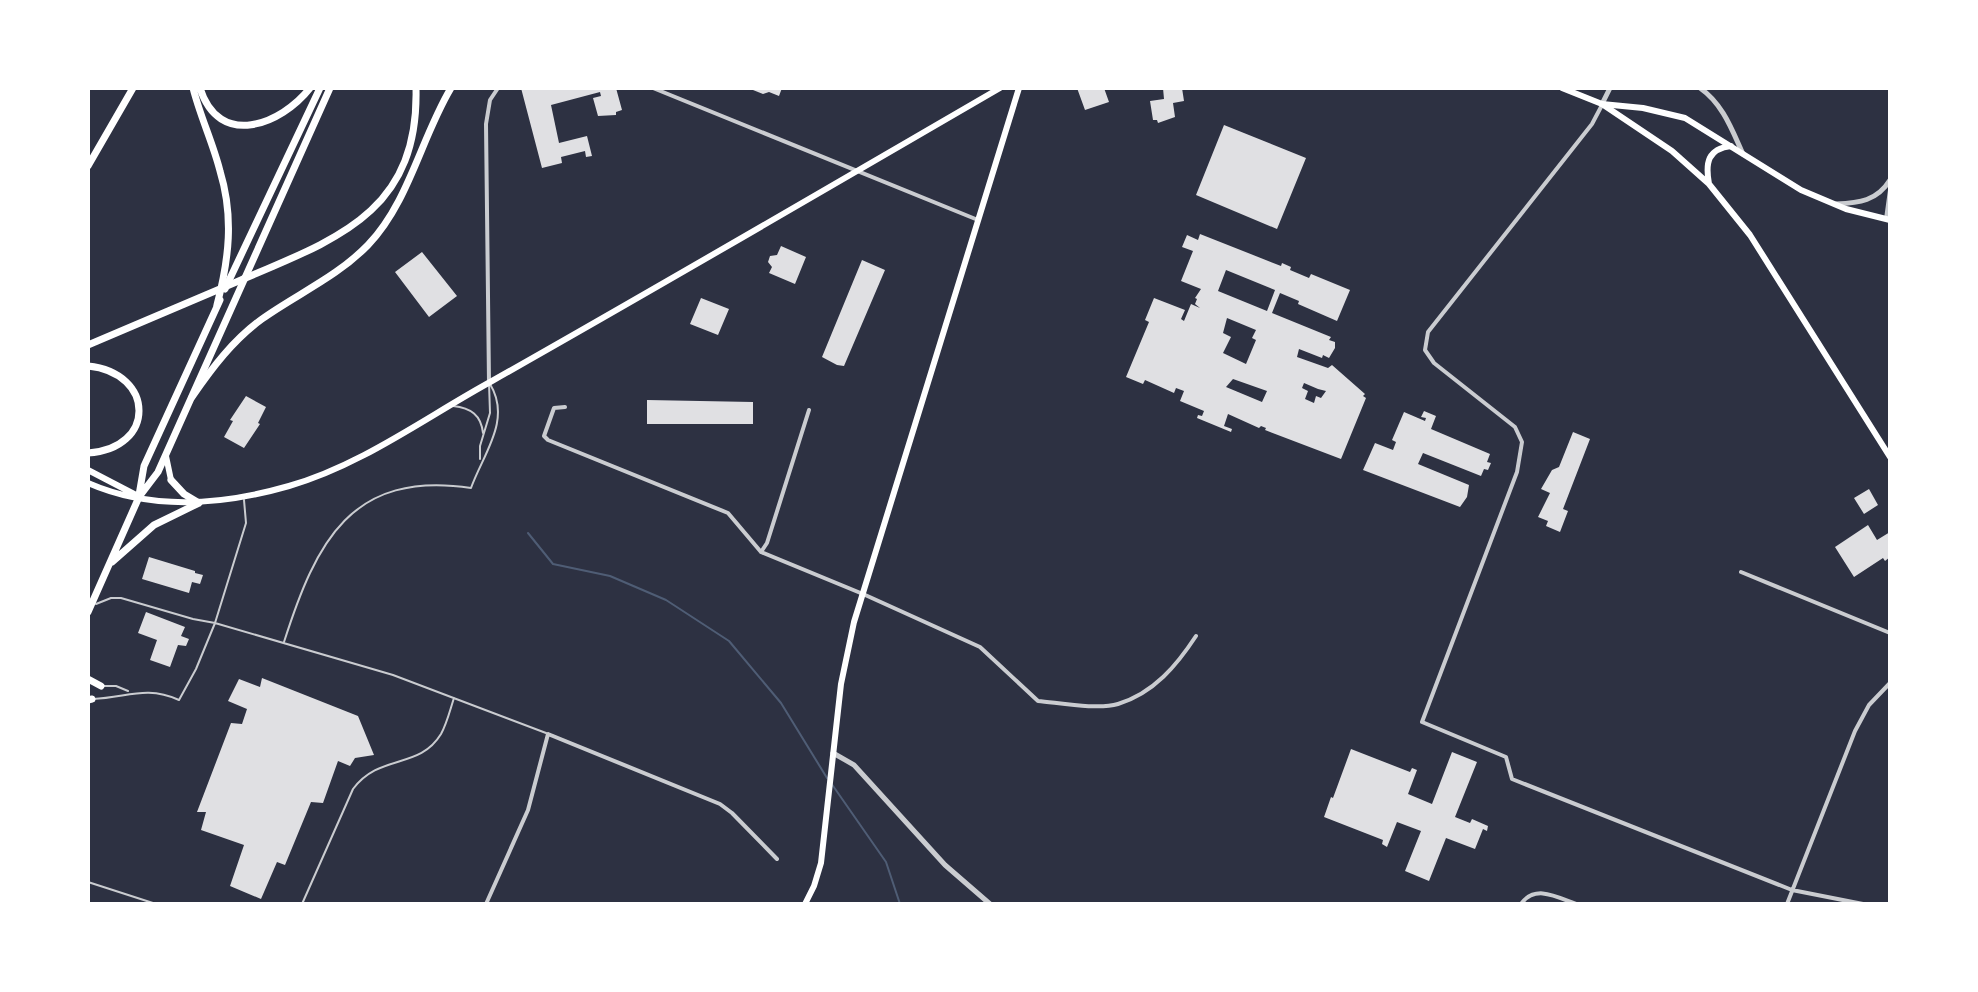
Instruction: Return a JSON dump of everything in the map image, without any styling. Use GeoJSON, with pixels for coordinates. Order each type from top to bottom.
{"type":"FeatureCollection","features":[{"type":"Feature","properties":{"kind":"highway"},"geometry":{"type":"LineString","coordinates":[[193,88],[220,169],[228,207],[228,253],[217,305]]}},
{"type":"Feature","properties":{"kind":"highway"},"geometry":{"type":"LineString","coordinates":[[200,88],[217,115],[232,123],[250,125],[280,116],[310,88]]}},
{"type":"Feature","properties":{"kind":"highway"},"geometry":{"type":"LineString","coordinates":[[139,497],[144,466],[320,88]]}},
{"type":"Feature","properties":{"kind":"highway"},"geometry":{"type":"LineString","coordinates":[[89,609],[139,497],[158,472],[330,88]]}},
{"type":"Feature","properties":{"kind":"highway"},"geometry":{"type":"LineString","coordinates":[[396,179],[413,127],[416,88]]}},
{"type":"Feature","properties":{"kind":"highway"},"geometry":{"type":"LineString","coordinates":[[192,397],[218,360],[250,328],[342,267],[373,240],[395,207],[451,88]]}},
{"type":"Feature","properties":{"kind":"highway"},"geometry":{"type":"LineString","coordinates":[[88,166],[132,90]]}},
{"type":"Feature","properties":{"kind":"highway"},"geometry":{"type":"LineString","coordinates":[[88,345],[324,245],[352,228],[376,205],[431,127]]}},
{"type":"Feature","properties":{"kind":"highway"},"geometry":{"type":"LineString","coordinates":[[88,366],[108,370],[124,379],[136,393],[140,410],[136,427],[125,440],[109,449],[88,453]]}},
{"type":"Feature","properties":{"kind":"highway"},"geometry":{"type":"LineString","coordinates":[[171,480],[184,494],[199,503]]}},
{"type":"Feature","properties":{"kind":"highway"},"geometry":{"type":"LineString","coordinates":[[108,567],[146,530],[199,503]]}},
{"type":"Feature","properties":{"kind":"highway"},"geometry":{"type":"LineString","coordinates":[[88,679],[101,686]]}},
{"type":"Feature","properties":{"kind":"main road"},"geometry":{"type":"LineString","coordinates":[[88,483],[110,493],[166,503],[199,503],[290,486],[330,471],[358,458],[1000,88]]}},
{"type":"Feature","properties":{"kind":"main road"},"geometry":{"type":"LineString","coordinates":[[805,904],[821,863],[841,684],[863,594],[1019,88]]}},
{"type":"Feature","properties":{"kind":"main road"},"geometry":{"type":"LineString","coordinates":[[1562,88],[1602,104],[1672,151],[1709,184],[1750,235],[1890,457]]}},
{"type":"Feature","properties":{"kind":"main road"},"geometry":{"type":"LineString","coordinates":[[1602,104],[1643,108],[1685,118],[1801,190],[1834,204],[1889,217]]}},
{"type":"Feature","properties":{"kind":"main road"},"geometry":{"type":"LineString","coordinates":[[1709,184],[1706,170],[1709,156],[1718,149],[1731,146]]}},
{"type":"Feature","properties":{"kind":"main road"},"geometry":{"type":"LineString","coordinates":[[166,454],[171,480]]}},
{"type":"Feature","properties":{"kind":"main road"},"geometry":{"type":"LineString","coordinates":[[88,470],[139,497]]}},
{"type":"Feature","properties":{"kind":"street"},"geometry":{"type":"LineString","coordinates":[[489,382],[486,124],[490,100],[498,88]]}},
{"type":"Feature","properties":{"kind":"street"},"geometry":{"type":"LineString","coordinates":[[653,88],[978,220]]}},
{"type":"Feature","properties":{"kind":"street"},"geometry":{"type":"LineString","coordinates":[[1610,88],[1592,124],[1428,332],[1425,350],[1434,363],[1515,427],[1522,442],[1517,472],[1422,722],[1506,757],[1512,779],[1792,890],[1863,904]]}},
{"type":"Feature","properties":{"kind":"street"},"geometry":{"type":"LineString","coordinates":[[1700,88],[1714,99],[1725,115],[1744,155]]}},
{"type":"Feature","properties":{"kind":"street"},"geometry":{"type":"LineString","coordinates":[[1834,204],[1872,198],[1890,180]]}},
{"type":"Feature","properties":{"kind":"street"},"geometry":{"type":"LineString","coordinates":[[1889,217],[1890,190]]}},
{"type":"Feature","properties":{"kind":"street"},"geometry":{"type":"LineString","coordinates":[[565,407],[554,408],[544,436],[548,440],[728,513],[761,552],[980,647],[1038,701],[1117,705],[1145,691],[1177,666],[1196,636]]}},
{"type":"Feature","properties":{"kind":"street"},"geometry":{"type":"LineString","coordinates":[[761,552],[767,543],[809,410]]}},
{"type":"Feature","properties":{"kind":"street"},"geometry":{"type":"LineString","coordinates":[[1741,572],[1890,633]]}},
{"type":"Feature","properties":{"kind":"street"},"geometry":{"type":"LineString","coordinates":[[1787,904],[1855,731],[1869,705],[1890,683]]}},
{"type":"Feature","properties":{"kind":"street"},"geometry":{"type":"LineString","coordinates":[[486,904],[528,810],[548,734],[720,804],[777,859]]}},
{"type":"Feature","properties":{"kind":"street"},"geometry":{"type":"LineString","coordinates":[[833,753],[854,765],[945,865],[990,904]]}},
{"type":"Feature","properties":{"kind":"street"},"geometry":{"type":"LineString","coordinates":[[1521,904],[1529,895],[1538,893],[1576,904]]}},
{"type":"Feature","properties":{"kind":"lane"},"geometry":{"type":"LineString","coordinates":[[283,643],[311,568],[334,533],[357,509],[376,496],[409,485],[471,488],[490,413],[489,382]]}},
{"type":"Feature","properties":{"kind":"lane"},"geometry":{"type":"LineString","coordinates":[[480,461],[490,449],[499,421],[499,401],[489,382]]}},
{"type":"Feature","properties":{"kind":"lane"},"geometry":{"type":"LineString","coordinates":[[448,406],[474,412],[481,420],[483,434]]}},
{"type":"Feature","properties":{"kind":"lane"},"geometry":{"type":"LineString","coordinates":[[88,686],[116,686],[129,692],[159,692],[179,700],[215,623],[246,523],[244,497]]}},
{"type":"Feature","properties":{"kind":"lane"},"geometry":{"type":"LineString","coordinates":[[89,609],[118,597],[215,623],[393,675],[548,734]]}},
{"type":"Feature","properties":{"kind":"lane"},"geometry":{"type":"LineString","coordinates":[[89,699],[117,698],[129,692]]}},
{"type":"Feature","properties":{"kind":"lane"},"geometry":{"type":"LineString","coordinates":[[302,904],[353,789],[378,767],[424,752],[440,735],[454,697]]}},
{"type":"Feature","properties":{"kind":"lane"},"geometry":{"type":"LineString","coordinates":[[88,882],[156,904]]}},
{"type":"Feature","properties":{"kind":"building"},"geometry":{"type":"Polygon","coordinates":[[[521,88],[616,88],[622,110],[616,115],[598,116],[593,98],[601,96],[600,92],[551,105],[559,143],[587,136],[592,156],[586,157],[585,151],[561,157],[562,163],[542,168],[521,88]]]}},
{"type":"Feature","properties":{"kind":"building"},"geometry":{"type":"Polygon","coordinates":[[[748,88],[782,88],[779,96],[748,88]]]}},
{"type":"Feature","properties":{"kind":"building"},"geometry":{"type":"Polygon","coordinates":[[[1077,88],[1104,88],[1109,102],[1085,110],[1077,88]]]}},
{"type":"Feature","properties":{"kind":"building"},"geometry":{"type":"Polygon","coordinates":[[[1163,88],[1182,88],[1184,101],[1173,103],[1175,117],[1158,123],[1153,120],[1150,101],[1164,99],[1163,88]]]}},
{"type":"Feature","properties":{"kind":"building"},"geometry":{"type":"Polygon","coordinates":[[[1224,125],[1306,158],[1277,229],[1196,195],[1224,125]]]}},
{"type":"Feature","properties":{"kind":"building"},"geometry":{"type":"Polygon","coordinates":[[[1200,234],[1281,266],[1282,263],[1309,278],[1311,274],[1350,290],[1337,321],[1280,293],[1272,313],[1331,337],[1329,340],[1335,342],[1335,348],[1329,358],[1299,349],[1297,357],[1328,368],[1332,365],[1365,394],[1341,459],[1228,414],[1224,426],[1232,429],[1231,432],[1197,418],[1204,411],[1180,401],[1184,391],[1176,388],[1174,393],[1145,380],[1143,384],[1126,377],[1149,322],[1145,320],[1154,298],[1185,310],[1181,319],[1184,321],[1191,304],[1200,308],[1195,304],[1195,298],[1201,289],[1181,281],[1193,251],[1182,247],[1187,235],[1198,240],[1200,234]],[[1226,270],[1218,291],[1267,311],[1275,290],[1226,270]],[[1227,318],[1223,333],[1231,337],[1223,353],[1246,364],[1256,340],[1252,338],[1256,330],[1227,318]],[[1233,379],[1226,387],[1262,402],[1267,391],[1233,379]],[[1304,383],[1302,388],[1308,391],[1305,399],[1314,403],[1316,396],[1321,398],[1326,391],[1304,383]]]}},
{"type":"Feature","properties":{"kind":"building"},"geometry":{"type":"Polygon","coordinates":[[[781,246],[806,257],[795,284],[769,273],[772,267],[768,262],[770,256],[777,255],[781,246]]]}},
{"type":"Feature","properties":{"kind":"building"},"geometry":{"type":"Polygon","coordinates":[[[422,252],[457,296],[429,317],[395,272],[422,252]]]}},
{"type":"Feature","properties":{"kind":"building"},"geometry":{"type":"Polygon","coordinates":[[[862,260],[885,270],[844,366],[837,365],[822,357],[862,260]]]}},
{"type":"Feature","properties":{"kind":"building"},"geometry":{"type":"Polygon","coordinates":[[[701,298],[729,309],[718,335],[690,324],[701,298]]]}},
{"type":"Feature","properties":{"kind":"building"},"geometry":{"type":"Polygon","coordinates":[[[246,396],[266,407],[260,424],[244,448],[224,437],[233,421],[230,420],[246,396]]]}},
{"type":"Feature","properties":{"kind":"building"},"geometry":{"type":"Polygon","coordinates":[[[647,400],[753,402],[753,424],[647,424],[647,400]]]}},
{"type":"Feature","properties":{"kind":"building"},"geometry":{"type":"Polygon","coordinates":[[[1424,411],[1436,416],[1431,429],[1490,454],[1487,462],[1491,463],[1481,476],[1423,453],[1418,464],[1469,485],[1467,497],[1460,507],[1363,470],[1375,443],[1393,450],[1396,442],[1392,440],[1404,412],[1425,421],[1426,418],[1421,417],[1424,411]]]}},
{"type":"Feature","properties":{"kind":"building"},"geometry":{"type":"Polygon","coordinates":[[[1573,432],[1590,439],[1563,509],[1568,511],[1560,532],[1546,526],[1548,521],[1538,517],[1550,493],[1541,489],[1552,470],[1559,467],[1573,432]]]}},
{"type":"Feature","properties":{"kind":"building"},"geometry":{"type":"Polygon","coordinates":[[[1869,489],[1878,505],[1864,514],[1854,498],[1869,489]]]}},
{"type":"Feature","properties":{"kind":"building"},"geometry":{"type":"Polygon","coordinates":[[[1868,525],[1877,540],[1890,532],[1890,557],[1885,561],[1883,558],[1854,577],[1835,547],[1868,525]]]}},
{"type":"Feature","properties":{"kind":"building"},"geometry":{"type":"Polygon","coordinates":[[[149,557],[203,575],[200,584],[192,582],[189,593],[142,579],[149,557]]]}},
{"type":"Feature","properties":{"kind":"building"},"geometry":{"type":"Polygon","coordinates":[[[146,612],[185,627],[181,636],[189,639],[186,646],[178,645],[170,667],[150,660],[157,640],[138,633],[146,612]]]}},
{"type":"Feature","properties":{"kind":"building"},"geometry":{"type":"Polygon","coordinates":[[[262,678],[358,716],[374,755],[355,758],[350,766],[338,761],[323,803],[311,802],[285,865],[277,862],[261,899],[230,886],[244,845],[201,830],[206,812],[197,812],[231,723],[242,724],[247,709],[228,701],[239,679],[260,687],[262,678]]]}},
{"type":"Feature","properties":{"kind":"building"},"geometry":{"type":"Polygon","coordinates":[[[1351,749],[1410,772],[1412,768],[1417,770],[1408,794],[1432,804],[1452,752],[1477,762],[1455,817],[1470,823],[1472,819],[1488,826],[1487,831],[1483,829],[1475,849],[1446,838],[1429,881],[1405,871],[1421,831],[1397,822],[1387,847],[1382,844],[1383,840],[1324,817],[1351,749]]]}},
{"type":"Feature","properties":{"kind":"waterway"},"geometry":{"type":"LineString","coordinates":[[528,533],[553,564],[610,576],[666,600],[729,641],[781,703],[827,778]]}},
{"type":"Feature","properties":{"kind":"waterway"},"geometry":{"type":"LineString","coordinates":[[831,783],[886,862],[900,904]]}}]}
